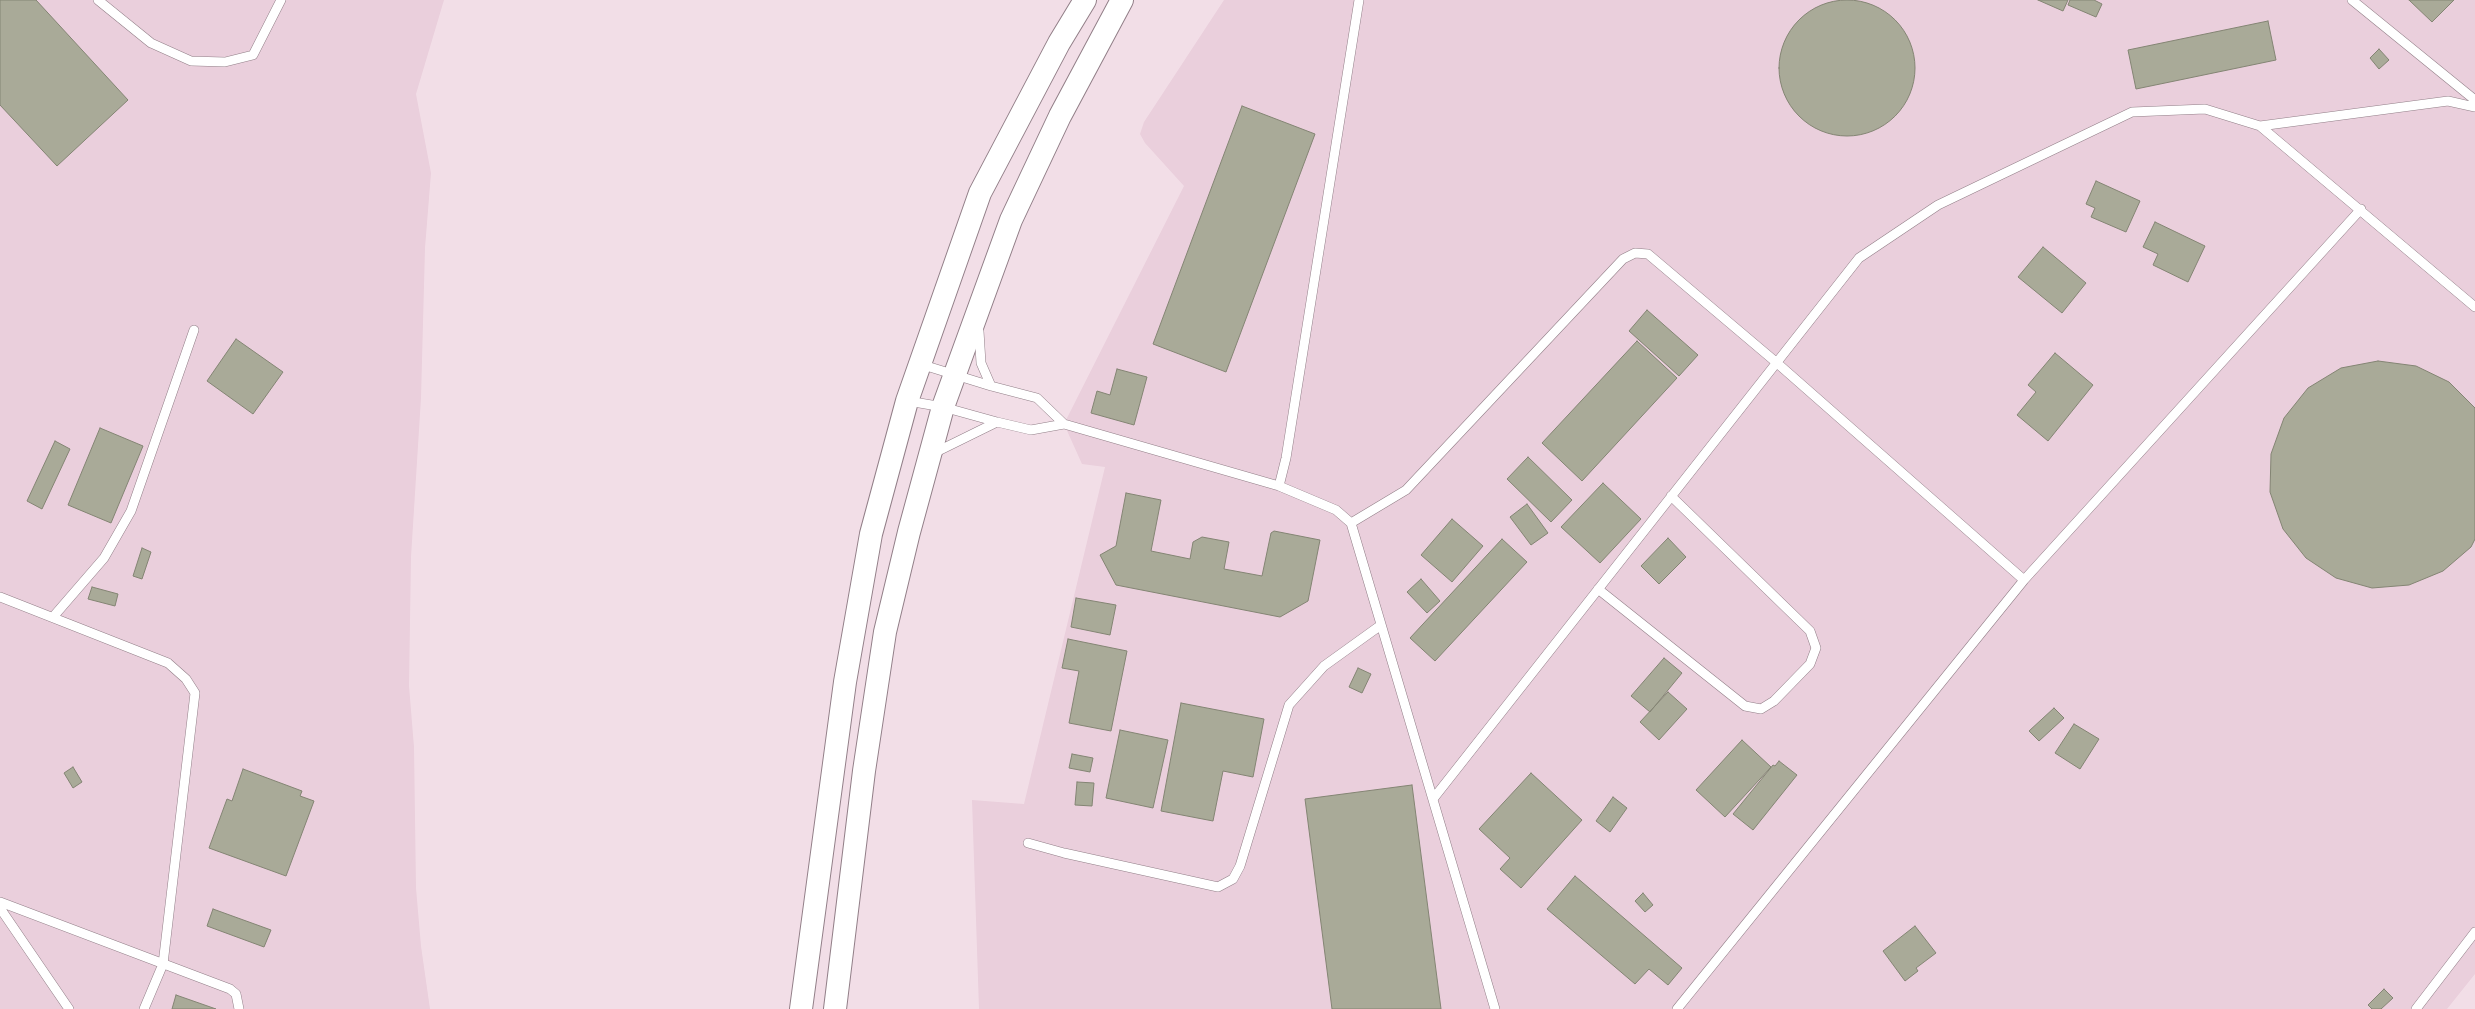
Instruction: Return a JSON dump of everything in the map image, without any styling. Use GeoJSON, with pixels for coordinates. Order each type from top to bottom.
{"type":"FeatureCollection","features":[{"type":"Feature","properties":{"kind":"main road"},"geometry":{"type":"LineString","coordinates":[[801,1009],[845,682],[871,534],[907,401],[980,193],[1059,43],[1086,0]]}},
{"type":"Feature","properties":{"kind":"main road"},"geometry":{"type":"LineString","coordinates":[[803,986],[836,1001],[864,771],[885,632],[909,532],[944,407],[981,299],[1011,220],[1056,124],[1122,0]]}},
{"type":"Feature","properties":{"kind":"lane"},"geometry":{"type":"LineString","coordinates":[[98,0],[151,43],[191,61],[225,62],[253,55],[281,0]]}},
{"type":"Feature","properties":{"kind":"lane"},"geometry":{"type":"LineString","coordinates":[[1279,486],[1288,448],[1358,0]]}},
{"type":"Feature","properties":{"kind":"lane"},"geometry":{"type":"LineString","coordinates":[[2352,0],[2475,100]]}},
{"type":"Feature","properties":{"kind":"lane"},"geometry":{"type":"LineString","coordinates":[[2260,126],[2448,102],[2475,107]]}},
{"type":"Feature","properties":{"kind":"lane"},"geometry":{"type":"LineString","coordinates":[[1433,799],[1859,258],[1938,205],[2132,112],[2205,109],[2260,126],[2361,209],[2475,307]]}},
{"type":"Feature","properties":{"kind":"lane"},"geometry":{"type":"LineString","coordinates":[[1677,1009],[2024,580],[2361,209]]}},
{"type":"Feature","properties":{"kind":"lane"},"geometry":{"type":"LineString","coordinates":[[1351,523],[1406,490],[1623,259],[1636,253],[1648,254],[1777,362],[2024,580]]}},
{"type":"Feature","properties":{"kind":"lane"},"geometry":{"type":"LineString","coordinates":[[981,299],[978,337],[981,363],[991,386]]}},
{"type":"Feature","properties":{"kind":"lane"},"geometry":{"type":"LineString","coordinates":[[53,617],[104,558],[131,511],[194,330]]}},
{"type":"Feature","properties":{"kind":"lane"},"geometry":{"type":"LineString","coordinates":[[920,364],[1037,398],[1064,424]]}},
{"type":"Feature","properties":{"kind":"lane"},"geometry":{"type":"LineString","coordinates":[[907,401],[944,407],[1031,430],[1064,424],[1279,486],[1336,510],[1351,523],[1495,1009]]}},
{"type":"Feature","properties":{"kind":"lane"},"geometry":{"type":"LineString","coordinates":[[932,454],[997,422]]}},
{"type":"Feature","properties":{"kind":"lane"},"geometry":{"type":"LineString","coordinates":[[1598,589],[1745,706],[1761,709],[1774,701],[1810,664],[1816,648],[1810,631],[1672,496]]}},
{"type":"Feature","properties":{"kind":"lane"},"geometry":{"type":"LineString","coordinates":[[0,597],[168,663],[186,679],[195,693],[162,964],[144,1009]]}},
{"type":"Feature","properties":{"kind":"lane"},"geometry":{"type":"LineString","coordinates":[[1028,843],[1064,853],[1218,887],[1233,879],[1240,866],[1289,705],[1324,666],[1381,625]]}},
{"type":"Feature","properties":{"kind":"lane"},"geometry":{"type":"LineString","coordinates":[[0,902],[230,989],[236,994],[239,1009]]}},
{"type":"Feature","properties":{"kind":"lane"},"geometry":{"type":"LineString","coordinates":[[0,908],[68,1009]]}},
{"type":"Feature","properties":{"kind":"lane"},"geometry":{"type":"LineString","coordinates":[[2416,1009],[2475,932]]}},
{"type":"Feature","properties":{"kind":"shaded area"},"geometry":{"type":"Polygon","coordinates":[[[0,0],[444,0],[416,94],[431,173],[425,248],[421,398],[411,557],[409,686],[414,747],[416,888],[421,946],[430,1009],[0,1009],[0,0]]]}},
{"type":"Feature","properties":{"kind":"shaded area"},"geometry":{"type":"Polygon","coordinates":[[[1224,0],[2475,0],[2475,974],[2447,1009],[979,1009],[972,800],[1024,804],[1105,467],[1082,464],[1064,424],[1184,186],[1145,143],[1140,134],[1144,122],[1224,0]]]}},
{"type":"Feature","properties":{"kind":"building"},"geometry":{"type":"Polygon","coordinates":[[[0,0],[36,0],[128,100],[57,166],[0,105],[0,0]]]}},
{"type":"Feature","properties":{"kind":"building"},"geometry":{"type":"Polygon","coordinates":[[[1847,0],[1873,5],[1895,20],[1910,42],[1915,68],[1910,94],[1895,116],[1873,131],[1847,136],[1821,131],[1799,116],[1784,94],[1779,68],[1784,42],[1799,20],[1821,5],[1847,0]]]}},
{"type":"Feature","properties":{"kind":"building"},"geometry":{"type":"Polygon","coordinates":[[[2038,0],[2068,0],[2063,11],[2038,0]]]}},
{"type":"Feature","properties":{"kind":"building"},"geometry":{"type":"Polygon","coordinates":[[[2070,0],[2094,0],[2102,4],[2096,17],[2068,5],[2070,0]]]}},
{"type":"Feature","properties":{"kind":"building"},"geometry":{"type":"Polygon","coordinates":[[[2409,0],[2454,0],[2432,22],[2409,0]]]}},
{"type":"Feature","properties":{"kind":"building"},"geometry":{"type":"Polygon","coordinates":[[[2268,21],[2276,60],[2136,89],[2128,50],[2268,21]]]}},
{"type":"Feature","properties":{"kind":"building"},"geometry":{"type":"Polygon","coordinates":[[[2379,49],[2389,60],[2379,69],[2370,58],[2379,49]]]}},
{"type":"Feature","properties":{"kind":"building"},"geometry":{"type":"Polygon","coordinates":[[[1242,106],[1315,134],[1226,372],[1153,344],[1242,106]]]}},
{"type":"Feature","properties":{"kind":"building"},"geometry":{"type":"Polygon","coordinates":[[[2096,181],[2140,201],[2126,232],[2091,217],[2095,208],[2086,204],[2096,181]]]}},
{"type":"Feature","properties":{"kind":"building"},"geometry":{"type":"Polygon","coordinates":[[[2155,222],[2205,246],[2188,282],[2153,265],[2158,254],[2143,247],[2155,222]]]}},
{"type":"Feature","properties":{"kind":"building"},"geometry":{"type":"Polygon","coordinates":[[[2043,247],[2086,283],[2062,313],[2018,277],[2043,247]]]}},
{"type":"Feature","properties":{"kind":"building"},"geometry":{"type":"Polygon","coordinates":[[[1647,310],[1698,355],[1679,376],[1629,331],[1647,310]]]}},
{"type":"Feature","properties":{"kind":"building"},"geometry":{"type":"Polygon","coordinates":[[[236,339],[283,372],[253,414],[207,381],[236,339]]]}},
{"type":"Feature","properties":{"kind":"building"},"geometry":{"type":"Polygon","coordinates":[[[1637,341],[1677,378],[1582,481],[1542,443],[1637,341]]]}},
{"type":"Feature","properties":{"kind":"building"},"geometry":{"type":"Polygon","coordinates":[[[2055,353],[2093,385],[2048,441],[2017,415],[2036,392],[2028,385],[2055,353]]]}},
{"type":"Feature","properties":{"kind":"building"},"geometry":{"type":"Polygon","coordinates":[[[2378,361],[2416,366],[2449,382],[2475,408],[2475,539],[2471,547],[2443,571],[2409,585],[2372,588],[2336,578],[2306,558],[2283,529],[2270,492],[2271,454],[2284,418],[2308,388],[2341,368],[2378,361]]]}},
{"type":"Feature","properties":{"kind":"building"},"geometry":{"type":"Polygon","coordinates":[[[1117,369],[1147,377],[1134,425],[1091,413],[1097,391],[1110,395],[1117,369]]]}},
{"type":"Feature","properties":{"kind":"building"},"geometry":{"type":"Polygon","coordinates":[[[100,428],[143,446],[111,523],[68,505],[100,428]]]}},
{"type":"Feature","properties":{"kind":"building"},"geometry":{"type":"Polygon","coordinates":[[[55,441],[70,449],[42,509],[27,501],[55,441]]]}},
{"type":"Feature","properties":{"kind":"building"},"geometry":{"type":"Polygon","coordinates":[[[1528,457],[1572,500],[1551,522],[1507,479],[1528,457]]]}},
{"type":"Feature","properties":{"kind":"building"},"geometry":{"type":"Polygon","coordinates":[[[1603,483],[1641,519],[1600,563],[1561,527],[1603,483]]]}},
{"type":"Feature","properties":{"kind":"building"},"geometry":{"type":"Polygon","coordinates":[[[1126,493],[1161,500],[1151,551],[1190,559],[1193,542],[1202,537],[1229,542],[1224,569],[1262,576],[1271,533],[1274,531],[1320,540],[1308,601],[1280,617],[1116,585],[1100,555],[1116,546],[1126,493]]]}},
{"type":"Feature","properties":{"kind":"building"},"geometry":{"type":"Polygon","coordinates":[[[1527,504],[1548,533],[1531,545],[1510,517],[1527,504]]]}},
{"type":"Feature","properties":{"kind":"building"},"geometry":{"type":"Polygon","coordinates":[[[1452,519],[1483,546],[1452,582],[1421,555],[1452,519]]]}},
{"type":"Feature","properties":{"kind":"building"},"geometry":{"type":"Polygon","coordinates":[[[1668,538],[1686,557],[1659,584],[1641,566],[1668,538]]]}},
{"type":"Feature","properties":{"kind":"building"},"geometry":{"type":"Polygon","coordinates":[[[1502,539],[1527,562],[1435,661],[1410,638],[1502,539]]]}},
{"type":"Feature","properties":{"kind":"building"},"geometry":{"type":"Polygon","coordinates":[[[142,548],[151,552],[142,579],[133,576],[142,548]]]}},
{"type":"Feature","properties":{"kind":"building"},"geometry":{"type":"Polygon","coordinates":[[[1421,579],[1440,601],[1427,613],[1407,592],[1421,579]]]}},
{"type":"Feature","properties":{"kind":"building"},"geometry":{"type":"Polygon","coordinates":[[[92,587],[118,594],[115,606],[88,599],[92,587]]]}},
{"type":"Feature","properties":{"kind":"building"},"geometry":{"type":"Polygon","coordinates":[[[1076,598],[1116,605],[1110,635],[1071,627],[1076,598]]]}},
{"type":"Feature","properties":{"kind":"building"},"geometry":{"type":"Polygon","coordinates":[[[1068,639],[1127,651],[1111,731],[1069,723],[1079,671],[1062,668],[1068,639]]]}},
{"type":"Feature","properties":{"kind":"building"},"geometry":{"type":"Polygon","coordinates":[[[1664,658],[1682,673],[1650,712],[1631,696],[1664,658]]]}},
{"type":"Feature","properties":{"kind":"building"},"geometry":{"type":"Polygon","coordinates":[[[1358,668],[1371,674],[1362,693],[1349,687],[1358,668]]]}},
{"type":"Feature","properties":{"kind":"building"},"geometry":{"type":"Polygon","coordinates":[[[1668,692],[1687,709],[1659,740],[1640,722],[1668,692]]]}},
{"type":"Feature","properties":{"kind":"building"},"geometry":{"type":"Polygon","coordinates":[[[1181,703],[1264,719],[1253,777],[1223,771],[1213,821],[1161,811],[1181,703]]]}},
{"type":"Feature","properties":{"kind":"building"},"geometry":{"type":"Polygon","coordinates":[[[2054,708],[2064,718],[2039,741],[2029,731],[2054,708]]]}},
{"type":"Feature","properties":{"kind":"building"},"geometry":{"type":"Polygon","coordinates":[[[2074,724],[2099,739],[2080,769],[2055,753],[2074,724]]]}},
{"type":"Feature","properties":{"kind":"building"},"geometry":{"type":"Polygon","coordinates":[[[1120,730],[1168,740],[1153,808],[1106,798],[1120,730]]]}},
{"type":"Feature","properties":{"kind":"building"},"geometry":{"type":"Polygon","coordinates":[[[1742,740],[1771,767],[1725,817],[1696,790],[1742,740]]]}},
{"type":"Feature","properties":{"kind":"building"},"geometry":{"type":"Polygon","coordinates":[[[1072,754],[1093,758],[1090,772],[1069,768],[1072,754]]]}},
{"type":"Feature","properties":{"kind":"building"},"geometry":{"type":"Polygon","coordinates":[[[1779,761],[1797,775],[1753,830],[1733,814],[1773,765],[1775,766],[1779,761]]]}},
{"type":"Feature","properties":{"kind":"building"},"geometry":{"type":"Polygon","coordinates":[[[73,767],[82,782],[73,788],[64,773],[73,767]]]}},
{"type":"Feature","properties":{"kind":"building"},"geometry":{"type":"Polygon","coordinates":[[[243,769],[302,791],[300,796],[314,801],[286,876],[209,848],[227,799],[232,801],[243,769]]]}},
{"type":"Feature","properties":{"kind":"building"},"geometry":{"type":"Polygon","coordinates":[[[1531,773],[1582,820],[1521,888],[1500,869],[1510,858],[1479,829],[1531,773]]]}},
{"type":"Feature","properties":{"kind":"building"},"geometry":{"type":"Polygon","coordinates":[[[1077,782],[1094,783],[1092,806],[1075,805],[1077,782]]]}},
{"type":"Feature","properties":{"kind":"building"},"geometry":{"type":"Polygon","coordinates":[[[1412,785],[1441,1009],[1332,1009],[1305,799],[1412,785]]]}},
{"type":"Feature","properties":{"kind":"building"},"geometry":{"type":"Polygon","coordinates":[[[1613,797],[1627,808],[1610,832],[1596,821],[1613,797]]]}},
{"type":"Feature","properties":{"kind":"building"},"geometry":{"type":"Polygon","coordinates":[[[1575,876],[1682,968],[1668,985],[1649,969],[1635,984],[1547,909],[1575,876]]]}},
{"type":"Feature","properties":{"kind":"building"},"geometry":{"type":"Polygon","coordinates":[[[1643,893],[1653,905],[1645,912],[1635,901],[1643,893]]]}},
{"type":"Feature","properties":{"kind":"building"},"geometry":{"type":"Polygon","coordinates":[[[213,909],[271,930],[264,947],[207,926],[213,909]]]}},
{"type":"Feature","properties":{"kind":"building"},"geometry":{"type":"Polygon","coordinates":[[[1915,926],[1936,953],[1916,968],[1918,971],[1905,981],[1883,951],[1915,926]]]}},
{"type":"Feature","properties":{"kind":"building"},"geometry":{"type":"Polygon","coordinates":[[[2384,989],[2393,998],[2381,1009],[2372,1009],[2368,1005],[2384,989]]]}},
{"type":"Feature","properties":{"kind":"building"},"geometry":{"type":"Polygon","coordinates":[[[176,995],[216,1009],[172,1009],[176,995]]]}}]}
